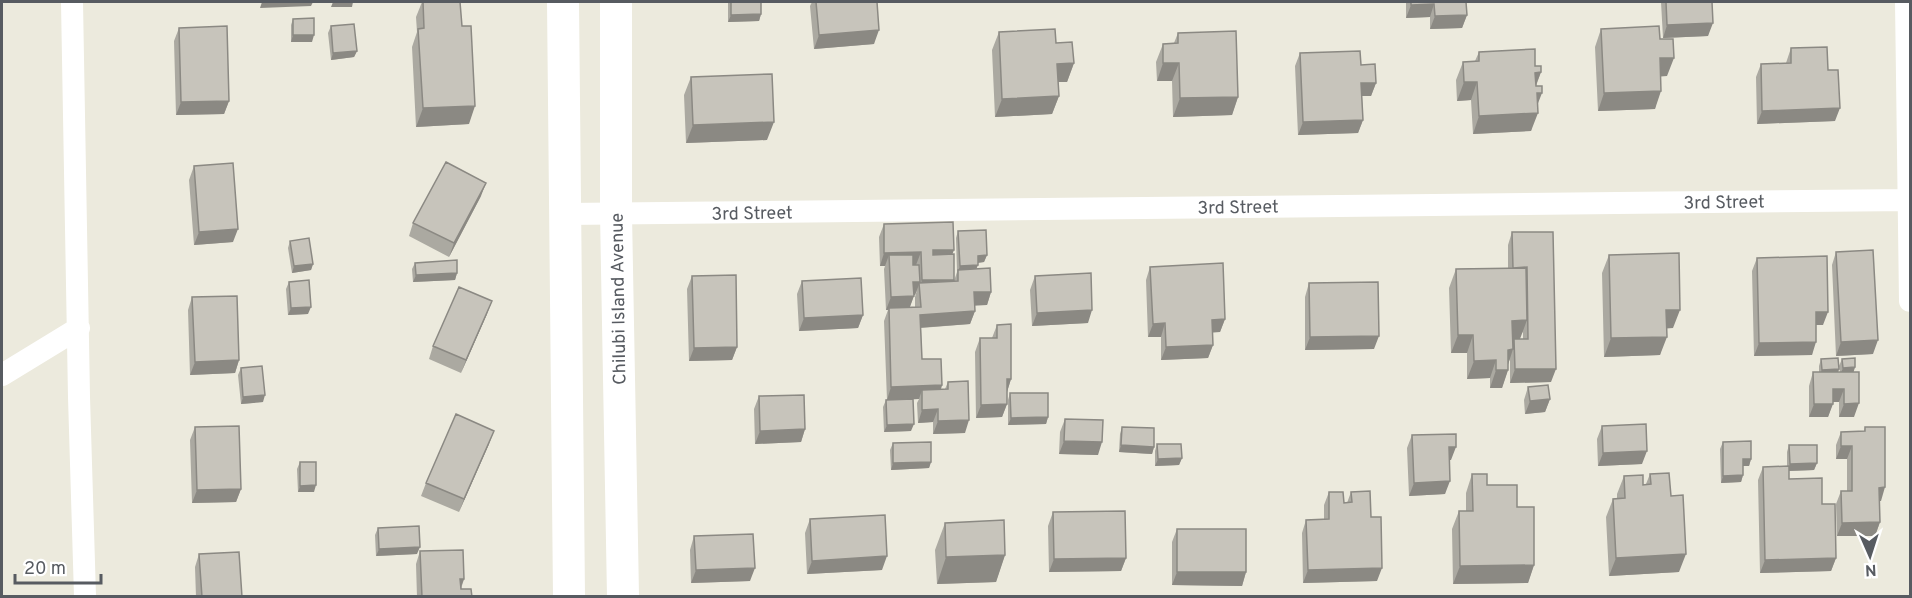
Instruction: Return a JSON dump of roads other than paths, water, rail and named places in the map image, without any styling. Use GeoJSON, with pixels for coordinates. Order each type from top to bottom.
{"type":"FeatureCollection","features":[{"type":"Feature","properties":{"kind":"street"},"geometry":{"type":"LineString","coordinates":[[72,2],[85,597]]}},
{"type":"Feature","properties":{"kind":"street"},"geometry":{"type":"LineString","coordinates":[[563,2],[569,597]]}},
{"type":"Feature","properties":{"kind":"street","name":"Chilubi Island Avenue"},"geometry":{"type":"LineString","coordinates":[[616,2],[616,214],[623,597]]}},
{"type":"Feature","properties":{"kind":"street"},"geometry":{"type":"LineString","coordinates":[[1906,2],[1911,302]]}},
{"type":"Feature","properties":{"kind":"street","name":"3rd Street"},"geometry":{"type":"LineString","coordinates":[[565,214],[1910,200]]}},
{"type":"Feature","properties":{"kind":"street"},"geometry":{"type":"LineString","coordinates":[[2,375],[78,328]]}}]}
